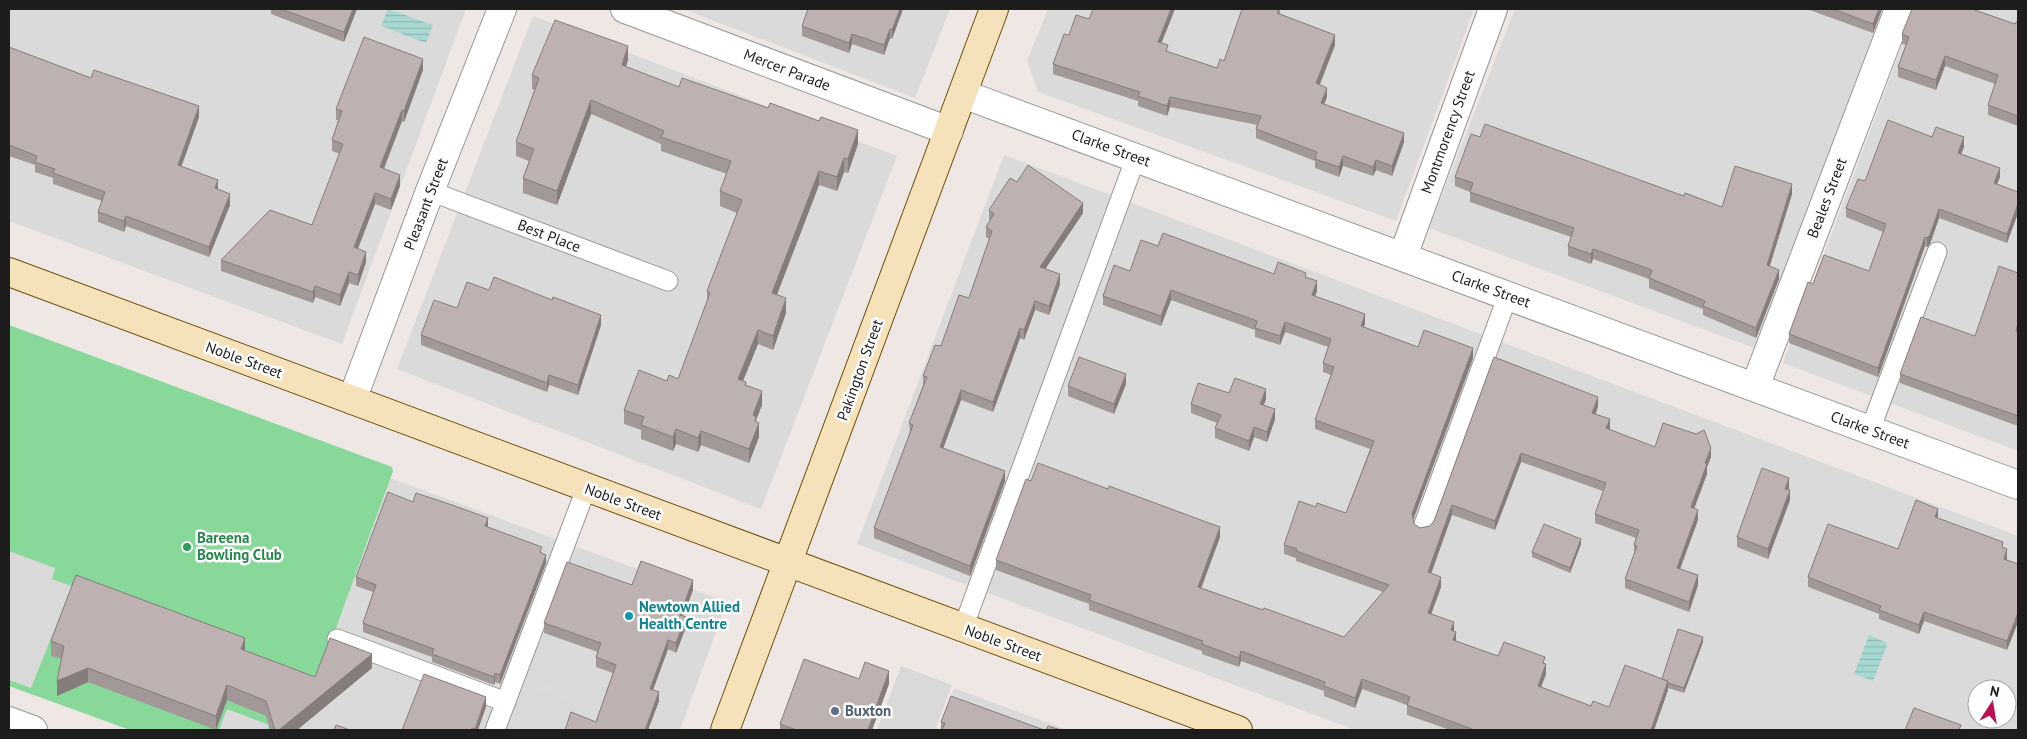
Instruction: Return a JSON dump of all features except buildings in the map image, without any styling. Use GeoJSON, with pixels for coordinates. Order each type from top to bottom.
{"type":"FeatureCollection","features":[{"type":"Feature","properties":{"kind":"street","name":"Pleasant Street"},"geometry":{"type":"LineString","coordinates":[[352,400],[430,191],[502,9]]}},
{"type":"Feature","properties":{"kind":"street","name":"Mercer Parade"},"geometry":{"type":"LineString","coordinates":[[625,9],[949,131]]}},
{"type":"Feature","properties":{"kind":"street","name":"Pakington Street"},"geometry":{"type":"LineString","coordinates":[[726,730],[994,9]]}},
{"type":"Feature","properties":{"kind":"street","name":"Montmorency Street"},"geometry":{"type":"LineString","coordinates":[[1403,256],[1494,9]]}},
{"type":"Feature","properties":{"kind":"street","name":"Beales Street"},"geometry":{"type":"LineString","coordinates":[[1755,387],[1899,9]]}},
{"type":"Feature","properties":{"kind":"street","name":"Clarke Street"},"geometry":{"type":"LineString","coordinates":[[962,94],[2018,485]]}},
{"type":"Feature","properties":{"kind":"street","name":"Noble Street"},"geometry":{"type":"LineString","coordinates":[[9,272],[586,489],[788,562],[1238,730]]}},
{"type":"Feature","properties":{"kind":"street"},"geometry":{"type":"LineString","coordinates":[[9,721],[33,730]]}},
{"type":"Feature","properties":{"kind":"lane"},"geometry":{"type":"LineString","coordinates":[[963,628],[1136,157]]}},
{"type":"Feature","properties":{"kind":"lane","name":"Best Place"},"geometry":{"type":"LineString","coordinates":[[430,191],[668,281]]}},
{"type":"Feature","properties":{"kind":"lane"},"geometry":{"type":"LineString","coordinates":[[1870,430],[1937,252]]}},
{"type":"Feature","properties":{"kind":"lane"},"geometry":{"type":"LineString","coordinates":[[1423,527],[1508,295]]}},
{"type":"Feature","properties":{"kind":"lane"},"geometry":{"type":"LineString","coordinates":[[495,730],[586,489]]}},
{"type":"Feature","properties":{"kind":"lane"},"geometry":{"type":"LineString","coordinates":[[337,639],[506,702]]}},
{"type":"Feature","properties":{"kind":"shaded area"},"geometry":{"type":"Polygon","coordinates":[[[9,9],[466,9],[342,344],[9,221],[9,9]]]}},
{"type":"Feature","properties":{"kind":"shaded area"},"geometry":{"type":"Polygon","coordinates":[[[683,9],[950,9],[915,98],[683,9]]]}},
{"type":"Feature","properties":{"kind":"shaded area"},"geometry":{"type":"Polygon","coordinates":[[[1048,9],[1474,9],[1396,221],[1038,92],[1027,61],[1048,9]]]}},
{"type":"Feature","properties":{"kind":"shaded area"},"geometry":{"type":"Polygon","coordinates":[[[1515,9],[1885,9],[1757,349],[1429,228],[1515,9]]]}},
{"type":"Feature","properties":{"kind":"shaded area"},"geometry":{"type":"Polygon","coordinates":[[[1916,9],[2018,10],[2018,451],[1783,363],[1916,9]]]}},
{"type":"Feature","properties":{"kind":"shaded area"},"geometry":{"type":"Polygon","coordinates":[[[533,16],[897,156],[761,509],[397,369],[533,16]]]}},
{"type":"Feature","properties":{"kind":"shaded area"},"geometry":{"type":"Polygon","coordinates":[[[1004,155],[2018,536],[2018,730],[1355,730],[857,544],[1004,155]]]}},
{"type":"Feature","properties":{"kind":"shaded area"},"geometry":{"type":"Polygon","coordinates":[[[390,478],[727,602],[680,730],[299,730],[390,478]]]}},
{"type":"Feature","properties":{"kind":"shaded area"},"geometry":{"type":"Polygon","coordinates":[[[9,551],[55,568],[52,579],[72,586],[31,688],[9,680],[9,551]]]}},
{"type":"Feature","properties":{"kind":"shaded area"},"geometry":{"type":"Polygon","coordinates":[[[540,636],[579,650],[565,691],[525,676],[540,636]]]}},
{"type":"Feature","properties":{"kind":"shaded area"},"geometry":{"type":"Polygon","coordinates":[[[901,666],[952,685],[935,730],[877,730],[901,666]]]}},
{"type":"Feature","properties":{"kind":"shaded area"},"geometry":{"type":"Polygon","coordinates":[[[522,684],[572,703],[562,730],[505,730],[522,684]]]}},
{"type":"Feature","properties":{"kind":"shaded area"},"geometry":{"type":"Polygon","coordinates":[[[954,688],[1067,730],[939,730],[954,688]]]}},
{"type":"Feature","properties":{"kind":"shaded area"},"geometry":{"type":"Polygon","coordinates":[[[227,709],[269,725],[267,730],[219,730],[227,709]]]}},
{"type":"Feature","properties":{"kind":"green space","name":"Bareena Bowling Club"},"geometry":{"type":"Polygon","coordinates":[[[9,325],[392,467],[393,471],[299,730],[130,730],[9,686],[9,325]]]}},
{"type":"Feature","properties":{"kind":"water"},"geometry":{"type":"Polygon","coordinates":[[[388,9],[433,25],[426,43],[381,26],[388,9]]]}},
{"type":"Feature","properties":{"kind":"water"},"geometry":{"type":"Polygon","coordinates":[[[1869,635],[1888,643],[1873,681],[1854,674],[1869,635]]]}},
{"type":"Feature","properties":{"kind":"place","name":"Bareena Bowling Club"},"geometry":{"type":"Point","coordinates":[187,547]}},
{"type":"Feature","properties":{"kind":"place","name":"Newtown Allied Health Centre"},"geometry":{"type":"Point","coordinates":[629,616]}},
{"type":"Feature","properties":{"kind":"place","name":"Buxton"},"geometry":{"type":"Point","coordinates":[835,711]}}]}
